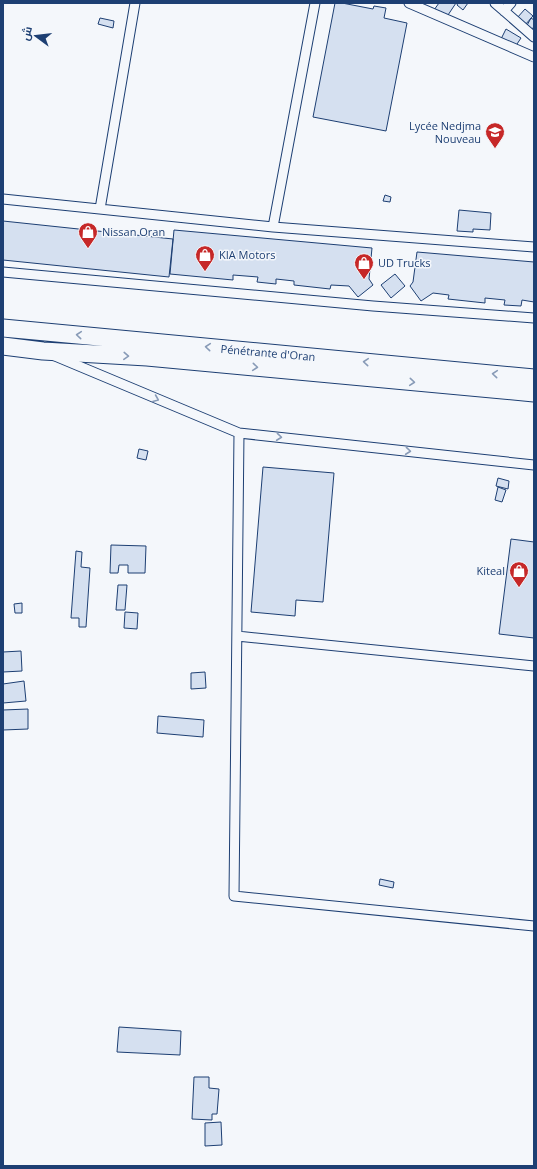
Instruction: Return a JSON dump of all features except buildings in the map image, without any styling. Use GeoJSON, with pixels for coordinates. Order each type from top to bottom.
{"type":"FeatureCollection","features":[{"type":"Feature","properties":{"kind":"highway","name":"Pénétrante d'Oran"},"geometry":{"type":"LineString","coordinates":[[3,328],[534,378]]}},
{"type":"Feature","properties":{"kind":"highway","name":"Pénétrante d'Oran"},"geometry":{"type":"LineString","coordinates":[[3,346],[43,351],[147,357],[534,393]]}},
{"type":"Feature","properties":{"kind":"street"},"geometry":{"type":"LineString","coordinates":[[100,209],[135,3]]}},
{"type":"Feature","properties":{"kind":"street"},"geometry":{"type":"LineString","coordinates":[[273,227],[315,3]]}},
{"type":"Feature","properties":{"kind":"street"},"geometry":{"type":"LineString","coordinates":[[409,3],[534,58]]}},
{"type":"Feature","properties":{"kind":"street"},"geometry":{"type":"LineString","coordinates":[[495,3],[534,37]]}},
{"type":"Feature","properties":{"kind":"street"},"geometry":{"type":"LineString","coordinates":[[504,11],[511,3]]}},
{"type":"Feature","properties":{"kind":"street"},"geometry":{"type":"LineString","coordinates":[[3,199],[273,227],[534,247]]}},
{"type":"Feature","properties":{"kind":"street"},"geometry":{"type":"LineString","coordinates":[[3,272],[373,306],[534,318]]}},
{"type":"Feature","properties":{"kind":"street"},"geometry":{"type":"LineString","coordinates":[[43,351],[240,433],[534,465]]}},
{"type":"Feature","properties":{"kind":"street"},"geometry":{"type":"LineString","coordinates":[[240,433],[234,896],[534,926]]}},
{"type":"Feature","properties":{"kind":"street"},"geometry":{"type":"LineString","coordinates":[[237,636],[534,666]]}},
{"type":"Feature","properties":{"kind":"place","name":"Lycée Nedjma Nouveau"},"geometry":{"type":"Point","coordinates":[495,149]}},
{"type":"Feature","properties":{"kind":"place","name":"Nissan Oran"},"geometry":{"type":"Point","coordinates":[88,249]}},
{"type":"Feature","properties":{"kind":"place","name":"KIA Motors"},"geometry":{"type":"Point","coordinates":[205,272]}},
{"type":"Feature","properties":{"kind":"place","name":"UD Trucks"},"geometry":{"type":"Point","coordinates":[364,280]}},
{"type":"Feature","properties":{"kind":"place","name":"Kiteal"},"geometry":{"type":"Point","coordinates":[519,588]}}]}
